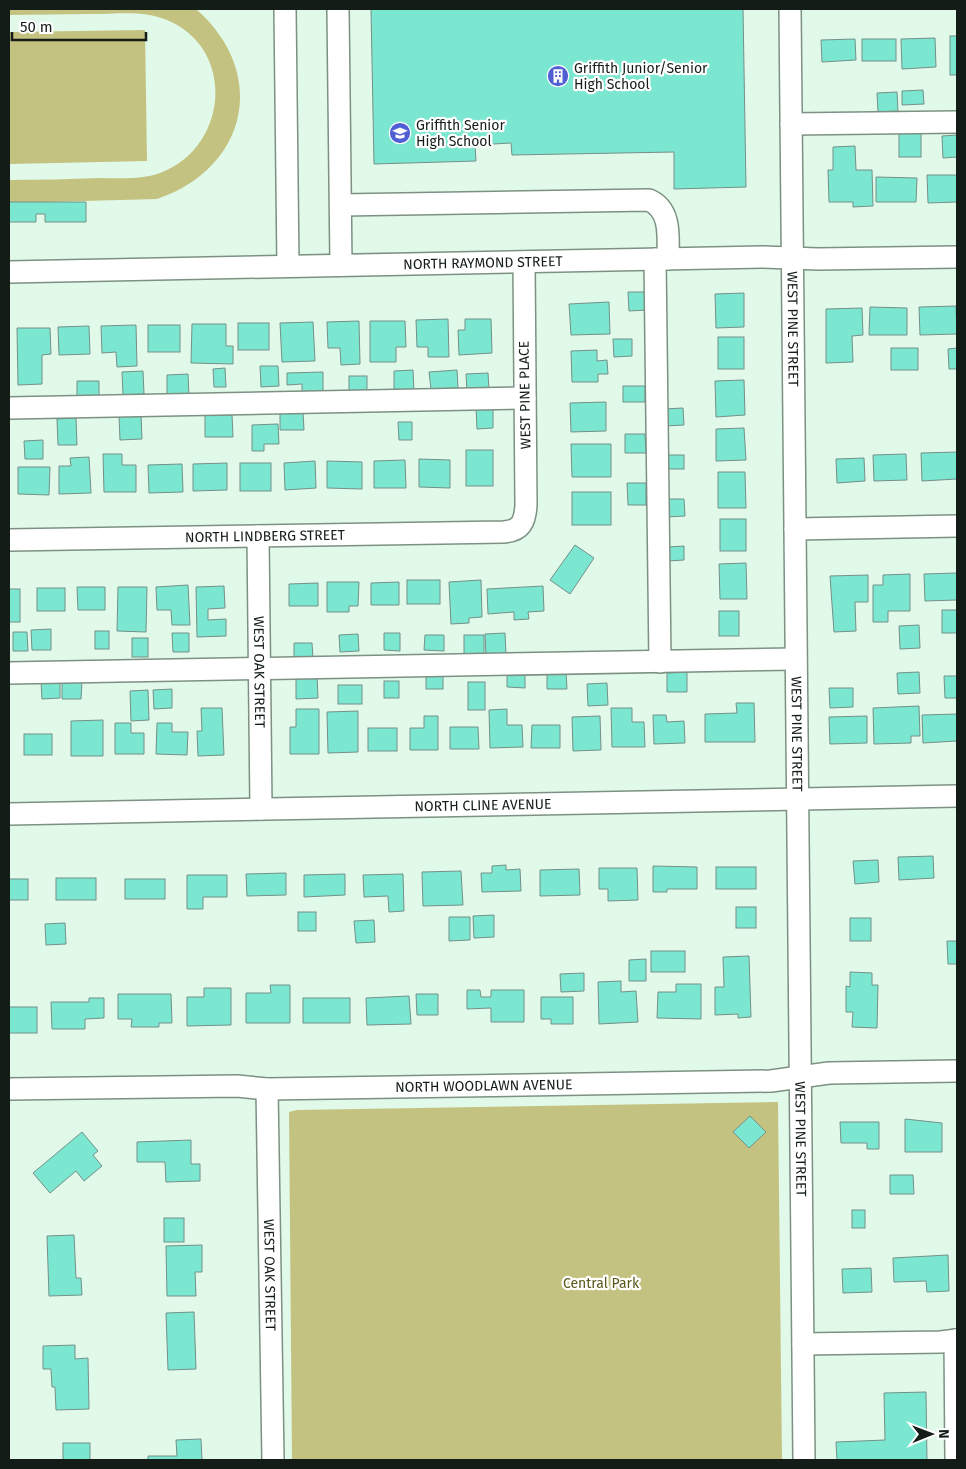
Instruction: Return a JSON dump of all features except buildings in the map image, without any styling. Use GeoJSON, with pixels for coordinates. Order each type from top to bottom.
{"type":"FeatureCollection","features":[{"type":"Feature","properties":{"kind":"street"},"geometry":{"type":"LineString","coordinates":[[285,9],[288,266]]}},
{"type":"Feature","properties":{"kind":"street"},"geometry":{"type":"LineString","coordinates":[[338,9],[341,265]]}},
{"type":"Feature","properties":{"kind":"street","name":"WEST PINE STREET"},"geometry":{"type":"LineString","coordinates":[[790,9],[804,1460]]}},
{"type":"Feature","properties":{"kind":"street"},"geometry":{"type":"LineString","coordinates":[[791,124],[957,122]]}},
{"type":"Feature","properties":{"kind":"street"},"geometry":{"type":"LineString","coordinates":[[341,205],[650,200],[656,203],[665,214],[661,259],[660,662]]}},
{"type":"Feature","properties":{"kind":"street","name":"NORTH RAYMOND STREET"},"geometry":{"type":"LineString","coordinates":[[9,272],[661,259],[957,257]]}},
{"type":"Feature","properties":{"kind":"street","name":"WEST PINE PLACE"},"geometry":{"type":"LineString","coordinates":[[520,527],[524,522],[526,505],[524,262]]}},
{"type":"Feature","properties":{"kind":"street"},"geometry":{"type":"LineString","coordinates":[[9,408],[525,398]]}},
{"type":"Feature","properties":{"kind":"street"},"geometry":{"type":"LineString","coordinates":[[795,529],[957,526]]}},
{"type":"Feature","properties":{"kind":"street","name":"NORTH LINDBERG STREET"},"geometry":{"type":"LineString","coordinates":[[9,540],[503,532],[520,527]]}},
{"type":"Feature","properties":{"kind":"street","name":"WEST OAK STREET"},"geometry":{"type":"LineString","coordinates":[[258,536],[261,809]]}},
{"type":"Feature","properties":{"kind":"street"},"geometry":{"type":"LineString","coordinates":[[9,673],[796,659]]}},
{"type":"Feature","properties":{"kind":"street","name":"NORTH CLINE AVENUE"},"geometry":{"type":"LineString","coordinates":[[9,814],[957,796]]}},
{"type":"Feature","properties":{"kind":"street","name":"NORTH WOODLAWN AVENUE"},"geometry":{"type":"LineString","coordinates":[[9,1089],[237,1086],[268,1089],[761,1082],[829,1073],[957,1071]]}},
{"type":"Feature","properties":{"kind":"street","name":"WEST OAK STREET"},"geometry":{"type":"LineString","coordinates":[[268,1089],[273,1460]]}},
{"type":"Feature","properties":{"kind":"street"},"geometry":{"type":"LineString","coordinates":[[803,1344],[941,1342],[956,1340],[956,1460]]}},
{"type":"Feature","properties":{"kind":"green space"},"geometry":{"type":"Polygon","coordinates":[[[9,9],[196,9],[219,34],[234,61],[240,89],[238,116],[229,142],[212,165],[188,185],[157,199],[9,203],[9,180],[130,178],[160,173],[183,160],[200,143],[211,121],[215,98],[213,75],[205,53],[190,34],[167,20],[149,15],[130,13],[9,15],[9,9]]]}},
{"type":"Feature","properties":{"kind":"green space"},"geometry":{"type":"Polygon","coordinates":[[[145,30],[147,161],[9,164],[9,32],[145,30]]]}},
{"type":"Feature","properties":{"kind":"green space","name":"Central Park"},"geometry":{"type":"Polygon","coordinates":[[[778,1102],[782,1460],[292,1460],[289,1112],[297,1110],[778,1102]]]}},
{"type":"Feature","properties":{"kind":"place","name":"Griffith Junior/Senior High School"},"geometry":{"type":"Point","coordinates":[558,76]}},
{"type":"Feature","properties":{"kind":"place","name":"Griffith Senior High School"},"geometry":{"type":"Point","coordinates":[400,133]}}]}
